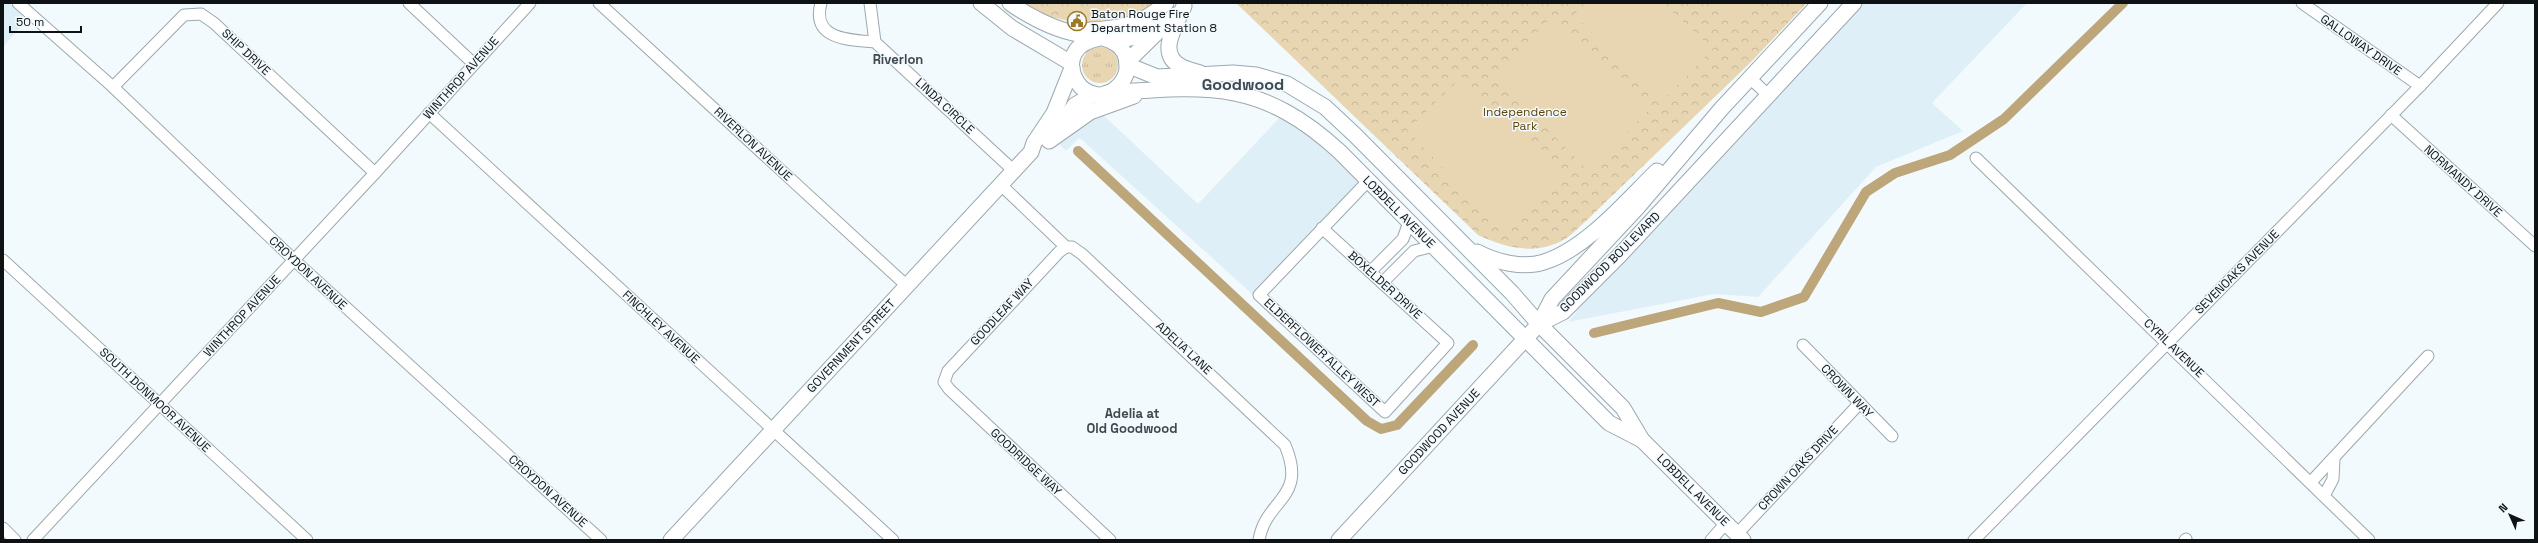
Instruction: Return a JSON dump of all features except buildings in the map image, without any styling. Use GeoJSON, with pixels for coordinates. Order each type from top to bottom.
{"type":"FeatureCollection","features":[{"type":"Feature","properties":{"kind":"main road"},"geometry":{"type":"LineString","coordinates":[[981,3],[1002,21],[1054,53],[1072,66]]}},
{"type":"Feature","properties":{"kind":"main road"},"geometry":{"type":"LineString","coordinates":[[1010,3],[1034,17],[1073,33],[1107,40],[1124,51],[1127,64],[1126,75],[1119,86],[1100,94],[1087,92],[1075,81],[1072,66],[1080,46],[1086,41],[1107,40],[1143,33],[1181,4]]}},
{"type":"Feature","properties":{"kind":"main road"},"geometry":{"type":"LineString","coordinates":[[1073,33],[1127,26],[1147,18],[1166,3]]}},
{"type":"Feature","properties":{"kind":"main road","name":"GOODWOOD BOULEVARD"},"geometry":{"type":"LineString","coordinates":[[1540,324],[1552,299],[1637,208],[1722,108],[1820,3]]}},
{"type":"Feature","properties":{"kind":"main road","name":"GOODWOOD BOULEVARD"},"geometry":{"type":"LineString","coordinates":[[1540,324],[1563,312],[1619,256],[1854,3]]}},
{"type":"Feature","properties":{"kind":"main road"},"geometry":{"type":"LineString","coordinates":[[1127,64],[1181,4]]}},
{"type":"Feature","properties":{"kind":"main road"},"geometry":{"type":"LineString","coordinates":[[1181,4],[1171,30],[1169,45],[1170,51],[1182,67],[1202,74]]}},
{"type":"Feature","properties":{"kind":"main road"},"geometry":{"type":"LineString","coordinates":[[1054,53],[1063,74],[1064,90]]}},
{"type":"Feature","properties":{"kind":"main road","name":"LOBDELL AVENUE"},"geometry":{"type":"LineString","coordinates":[[1127,64],[1157,77],[1202,74],[1256,75],[1287,84],[1306,94],[1356,135],[1467,247],[1623,408],[1642,440],[1740,537]]}},
{"type":"Feature","properties":{"kind":"main road","name":"GOVERNMENT STREET"},"geometry":{"type":"LineString","coordinates":[[671,540],[1031,152],[1064,90],[1072,66]]}},
{"type":"Feature","properties":{"kind":"main road"},"geometry":{"type":"LineString","coordinates":[[1250,95],[1256,75]]}},
{"type":"Feature","properties":{"kind":"main road","name":"LOBDELL AVENUE"},"geometry":{"type":"LineString","coordinates":[[1100,94],[1146,90],[1200,88],[1250,95],[1287,112],[1306,124],[1339,152],[1609,423],[1642,440]]}},
{"type":"Feature","properties":{"kind":"main road"},"geometry":{"type":"LineString","coordinates":[[1049,141],[1090,112],[1146,90]]}},
{"type":"Feature","properties":{"kind":"main road","name":"GOVERNMENT STREET"},"geometry":{"type":"LineString","coordinates":[[1031,152],[1041,149],[1049,141],[1068,112],[1083,99],[1100,94]]}},
{"type":"Feature","properties":{"kind":"main road"},"geometry":{"type":"LineString","coordinates":[[1467,247],[1490,259],[1517,264],[1544,263],[1577,246],[1722,108]]}},
{"type":"Feature","properties":{"kind":"main road"},"geometry":{"type":"LineString","coordinates":[[1339,152],[1356,135]]}},
{"type":"Feature","properties":{"kind":"main road"},"geometry":{"type":"LineString","coordinates":[[1619,256],[1617,240],[1637,208]]}},
{"type":"Feature","properties":{"kind":"main road","name":"GOODWOOD AVENUE"},"geometry":{"type":"LineString","coordinates":[[1339,540],[1540,324]]}},
{"type":"Feature","properties":{"kind":"street","name":"CROYDON AVENUE"},"geometry":{"type":"LineString","coordinates":[[18,3],[113,88],[294,260],[601,540]]}},
{"type":"Feature","properties":{"kind":"street"},"geometry":{"type":"LineString","coordinates":[[409,3],[474,64]]}},
{"type":"Feature","properties":{"kind":"street","name":"WINTHROP AVENUE"},"geometry":{"type":"LineString","coordinates":[[33,540],[375,173],[530,3]]}},
{"type":"Feature","properties":{"kind":"street","name":"RIVERLON AVENUE"},"geometry":{"type":"LineString","coordinates":[[599,3],[907,286]]}},
{"type":"Feature","properties":{"kind":"street"},"geometry":{"type":"LineString","coordinates":[[821,3],[819,13],[820,20],[824,28],[832,36],[848,40],[875,42],[870,3]]}},
{"type":"Feature","properties":{"kind":"street","name":"GALLOWAY DRIVE"},"geometry":{"type":"LineString","coordinates":[[2302,3],[2420,86]]}},
{"type":"Feature","properties":{"kind":"street","name":"SEVENOAKS AVENUE"},"geometry":{"type":"LineString","coordinates":[[1974,540],[2420,86],[2498,3]]}},
{"type":"Feature","properties":{"kind":"street","name":"SHIP DRIVE"},"geometry":{"type":"LineString","coordinates":[[113,88],[184,15],[201,14],[214,23],[375,173]]}},
{"type":"Feature","properties":{"kind":"street","name":"LINDA CIRCLE"},"geometry":{"type":"LineString","coordinates":[[875,42],[1014,170]]}},
{"type":"Feature","properties":{"kind":"street"},"geometry":{"type":"LineString","coordinates":[[1750,78],[1768,95]]}},
{"type":"Feature","properties":{"kind":"street","name":"FINCHLEY AVENUE"},"geometry":{"type":"LineString","coordinates":[[429,113],[893,540]]}},
{"type":"Feature","properties":{"kind":"street","name":"NORMANDY DRIVE"},"geometry":{"type":"LineString","coordinates":[[2391,115],[2535,246]]}},
{"type":"Feature","properties":{"kind":"street","name":"CYRIL AVENUE"},"geometry":{"type":"LineString","coordinates":[[1976,158],[2168,342],[2369,540]]}},
{"type":"Feature","properties":{"kind":"street"},"geometry":{"type":"LineString","coordinates":[[1322,228],[1368,181]]}},
{"type":"Feature","properties":{"kind":"street","name":"ADELIA LANE"},"geometry":{"type":"LineString","coordinates":[[1002,185],[1066,247],[1072,247],[1082,254],[1285,445],[1293,471],[1290,485],[1283,500],[1264,523],[1259,540]]}},
{"type":"Feature","properties":{"kind":"street"},"geometry":{"type":"LineString","coordinates":[[1370,272],[1403,238],[1409,222]]}},
{"type":"Feature","properties":{"kind":"street","name":"BOXELDER DRIVE"},"geometry":{"type":"LineString","coordinates":[[1322,228],[1448,343],[1385,412]]}},
{"type":"Feature","properties":{"kind":"street","name":"ELDERFLOWER ALLEY WEST"},"geometry":{"type":"LineString","coordinates":[[1322,228],[1259,295],[1385,412]]}},
{"type":"Feature","properties":{"kind":"street"},"geometry":{"type":"LineString","coordinates":[[1382,283],[1414,252],[1434,246]]}},
{"type":"Feature","properties":{"kind":"street","name":"GOODLEAF WAY"},"geometry":{"type":"LineString","coordinates":[[944,382],[948,371],[1059,252],[1066,247]]}},
{"type":"Feature","properties":{"kind":"street","name":"SOUTH DONMOOR AVENUE"},"geometry":{"type":"LineString","coordinates":[[3,260],[307,540]]}},
{"type":"Feature","properties":{"kind":"street","name":"CROWN WAY"},"geometry":{"type":"LineString","coordinates":[[1803,345],[1892,436]]}},
{"type":"Feature","properties":{"kind":"street"},"geometry":{"type":"LineString","coordinates":[[2311,482],[2334,459],[2428,356]]}},
{"type":"Feature","properties":{"kind":"street","name":"GOODRIDGE WAY"},"geometry":{"type":"LineString","coordinates":[[944,382],[949,389],[1110,540]]}},
{"type":"Feature","properties":{"kind":"street","name":"CROWN OAKS DRIVE"},"geometry":{"type":"LineString","coordinates":[[1740,537],[1860,403]]}},
{"type":"Feature","properties":{"kind":"street"},"geometry":{"type":"LineString","coordinates":[[2324,496],[2333,479],[2334,459]]}},
{"type":"Feature","properties":{"kind":"street"},"geometry":{"type":"LineString","coordinates":[[1711,540],[1726,523]]}},
{"type":"Feature","properties":{"kind":"street"},"geometry":{"type":"LineString","coordinates":[[3,528],[15,540]]}},
{"type":"Feature","properties":{"kind":"shaded area"},"geometry":{"type":"Polygon","coordinates":[[[3,3],[9,3],[27,20],[3,47],[3,3]]]}},
{"type":"Feature","properties":{"kind":"shaded area"},"geometry":{"type":"Polygon","coordinates":[[[1859,3],[2027,3],[1932,103],[1963,131],[1876,167],[1758,297],[1714,294],[1568,322],[1604,278],[1859,3]]]}},
{"type":"Feature","properties":{"kind":"shaded area"},"geometry":{"type":"Polygon","coordinates":[[[1100,112],[1198,204],[1283,114],[1307,130],[1360,181],[1253,295],[1082,140],[1079,138],[1066,151],[1057,142],[1100,112]]]}},
{"type":"Feature","properties":{"kind":"green space"},"geometry":{"type":"Polygon","coordinates":[[[1019,3],[1161,3],[1145,12],[1127,19],[1090,23],[1053,17],[1035,11],[1019,3]]]}},
{"type":"Feature","properties":{"kind":"green space","name":"Independence Park"},"geometry":{"type":"Polygon","coordinates":[[[1236,3],[1807,3],[1750,63],[1574,232],[1565,239],[1554,244],[1532,249],[1499,244],[1478,235],[1236,3]]]}},
{"type":"Feature","properties":{"kind":"green space"},"geometry":{"type":"Polygon","coordinates":[[[1586,3],[1663,3],[1713,49],[1663,100],[1574,15],[1586,3]]]}},
{"type":"Feature","properties":{"kind":"green space"},"geometry":{"type":"Polygon","coordinates":[[[1709,3],[1757,3],[1734,27],[1709,3]]]}},
{"type":"Feature","properties":{"kind":"green space"},"geometry":{"type":"Polygon","coordinates":[[[1551,18],[1648,111],[1588,170],[1494,76],[1551,18]]]}},
{"type":"Feature","properties":{"kind":"green space"},"geometry":{"type":"Polygon","coordinates":[[[1104,47],[1113,52],[1117,58],[1117,72],[1113,78],[1104,83],[1096,83],[1087,78],[1083,72],[1082,61],[1087,52],[1093,48],[1104,47]]]}},
{"type":"Feature","properties":{"kind":"green space"},"geometry":{"type":"Polygon","coordinates":[[[1462,77],[1560,175],[1503,231],[1407,130],[1462,77]]]}},
{"type":"Feature","properties":{"kind":"waterway"},"geometry":{"type":"LineString","coordinates":[[1594,333],[1718,303],[1761,312],[1804,297],[1866,192],[1895,173],[1950,155],[2004,119],[2123,3]]}},
{"type":"Feature","properties":{"kind":"waterway"},"geometry":{"type":"LineString","coordinates":[[1078,151],[1367,421],[1381,429],[1397,425],[1473,345]]}},
{"type":"Feature","properties":{"kind":"place","name":"Baton Rouge Fire Department Station 8"},"geometry":{"type":"Point","coordinates":[1077,21]}},
{"type":"Feature","properties":{"kind":"district","name":"Riverlon"},"geometry":{"type":"Point","coordinates":[898,59]}},
{"type":"Feature","properties":{"kind":"district","name":"Goodwood"},"geometry":{"type":"Point","coordinates":[1243,84]}},
{"type":"Feature","properties":{"kind":"district","name":"Adelia at Old Goodwood"},"geometry":{"type":"Point","coordinates":[1132,420]}}]}
